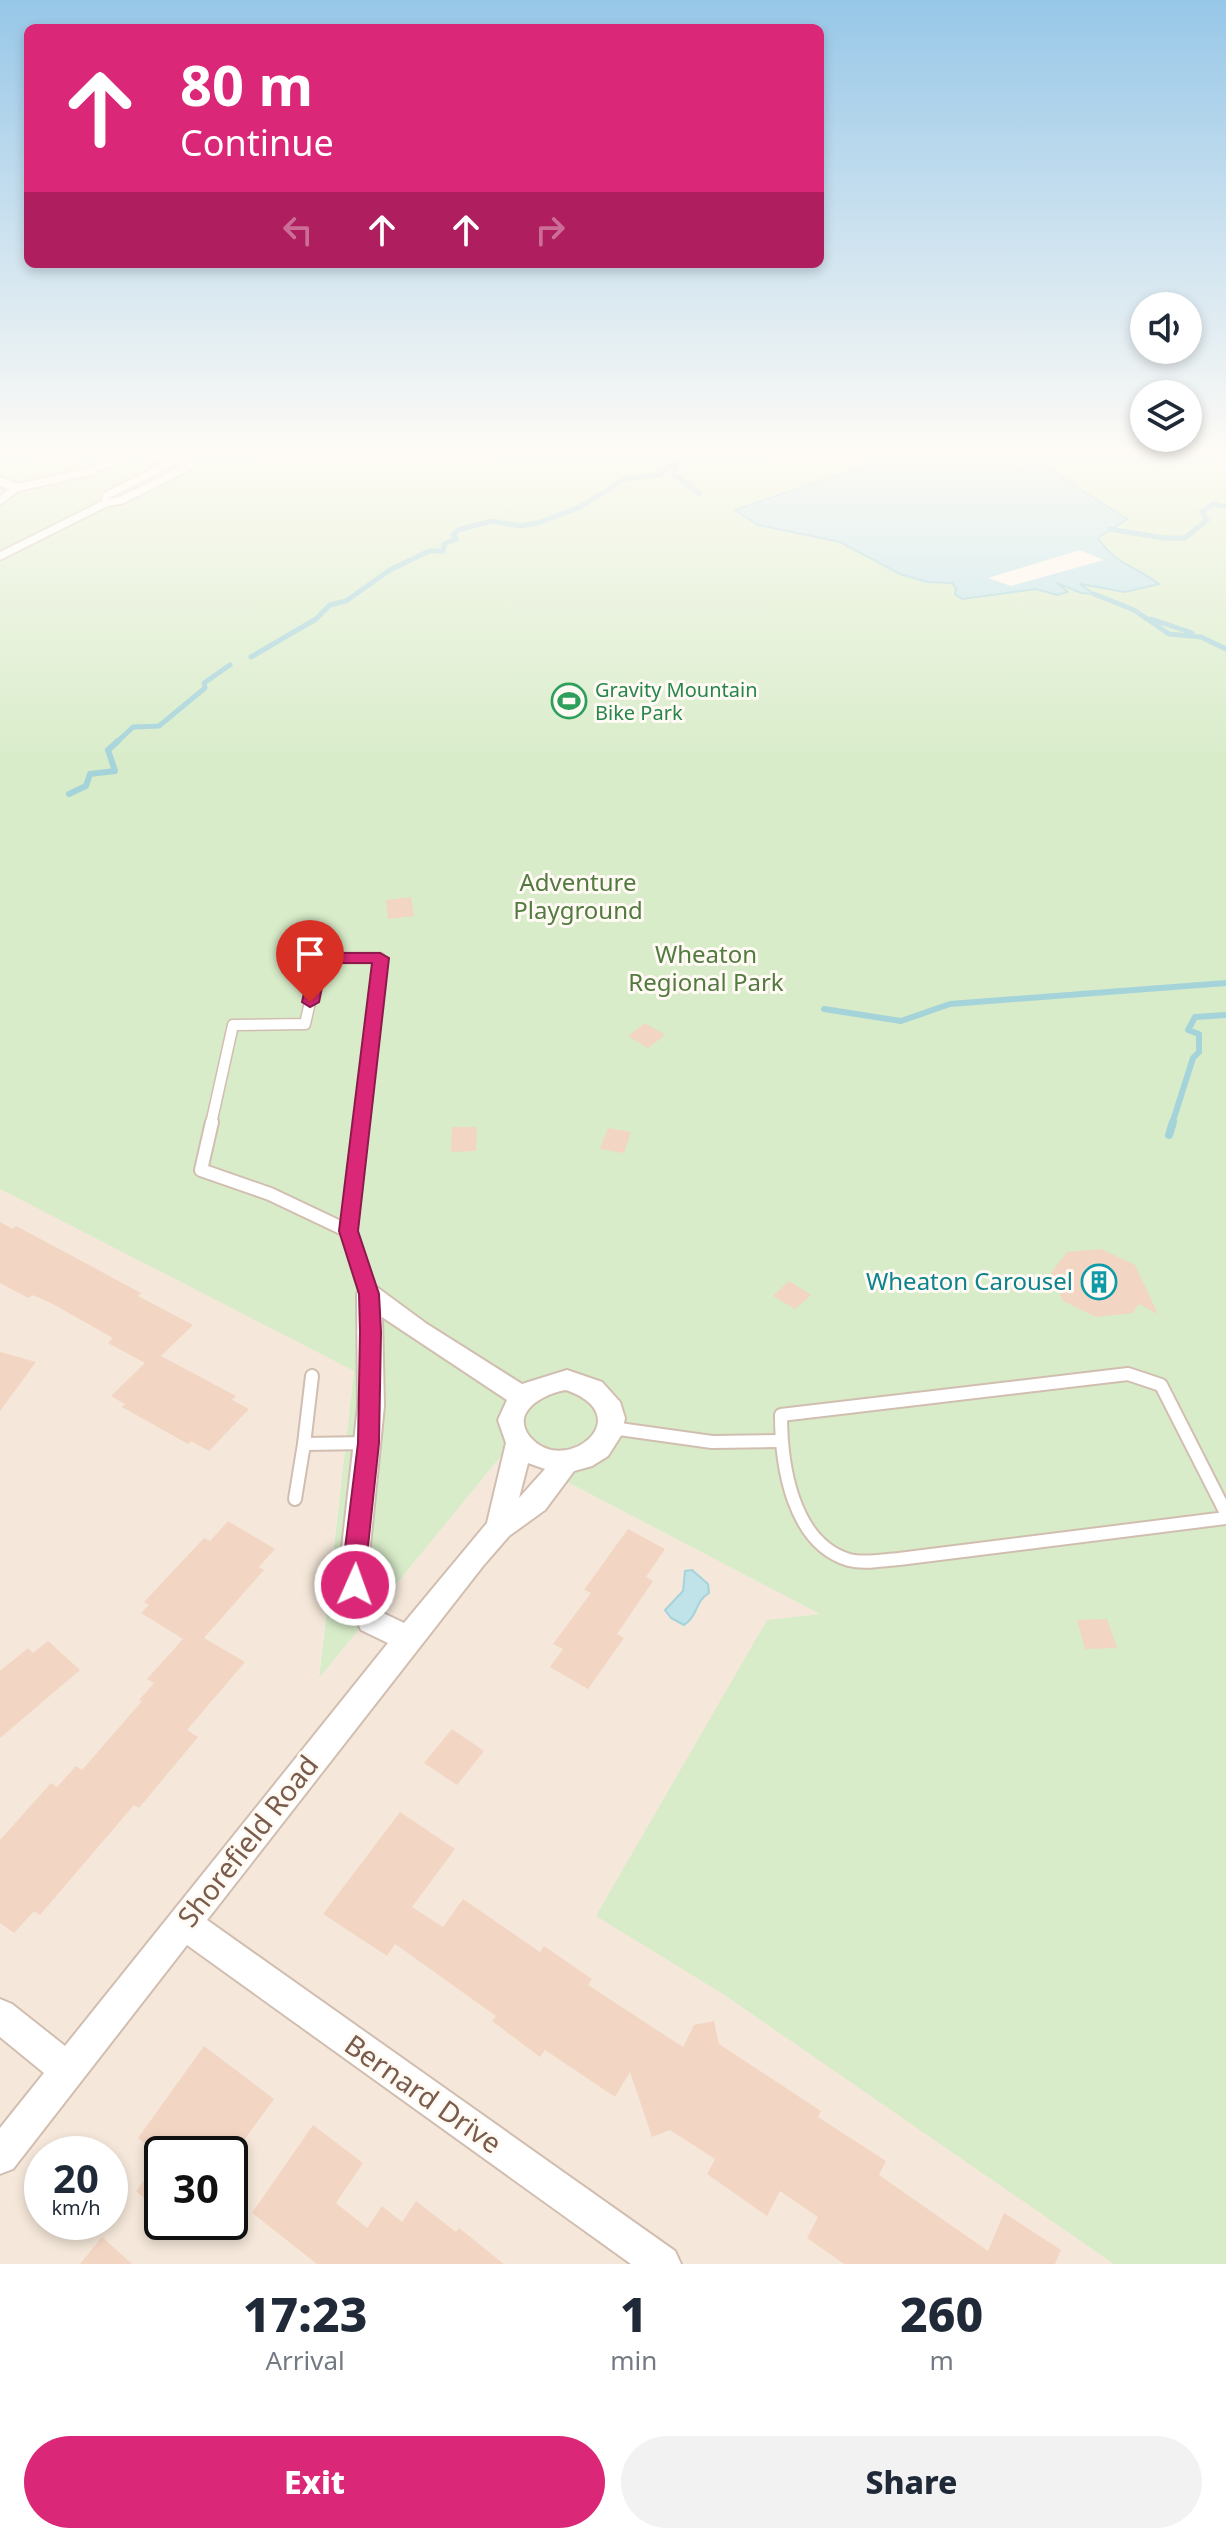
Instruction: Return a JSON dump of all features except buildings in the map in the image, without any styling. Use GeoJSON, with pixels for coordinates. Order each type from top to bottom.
{"type":"FeatureCollection","features":[{"type":"Feature","properties":{"kind":"street"},"geometry":{"type":"LineString","coordinates":[[369,1294],[418,1331],[522,1397],[550,1382],[583,1383],[608,1401],[613,1414],[612,1428]]}},
{"type":"Feature","properties":{"kind":"street"},"geometry":{"type":"LineString","coordinates":[[369,1294],[369,1443],[354,1565],[355,1585],[371,1621],[408,1639]]}},
{"type":"Feature","properties":{"kind":"street","name":"Shorefield Road"},"geometry":{"type":"LineString","coordinates":[[499,1528],[519,1444],[511,1420],[522,1397]]}},
{"type":"Feature","properties":{"kind":"street","name":"Shorefield Road"},"geometry":{"type":"LineString","coordinates":[[0,2156],[499,1528],[535,1502],[565,1462],[582,1459],[596,1451],[607,1441],[612,1428]]}},
{"type":"Feature","properties":{"kind":"street"},"geometry":{"type":"LineString","coordinates":[[519,1444],[547,1461],[565,1462]]}},
{"type":"Feature","properties":{"kind":"street","name":"Bernard Drive"},"geometry":{"type":"LineString","coordinates":[[184,1923],[662,2264]]}},
{"type":"Feature","properties":{"kind":"street"},"geometry":{"type":"LineString","coordinates":[[0,2016],[68,2070]]}},
{"type":"Feature","properties":{"kind":"lane"},"geometry":{"type":"LineString","coordinates":[[348,1231],[270,1194],[201,1170],[233,1025],[305,1024],[320,958],[380,958],[348,1231],[369,1294]]}},
{"type":"Feature","properties":{"kind":"lane"},"geometry":{"type":"LineString","coordinates":[[1128,1374],[1161,1385],[1220,1487],[1226,1516],[903,1558],[849,1560],[816,1541],[798,1512],[780,1441],[781,1415],[1128,1374]]}},
{"type":"Feature","properties":{"kind":"lane"},"geometry":{"type":"LineString","coordinates":[[295,1499],[312,1376]]}},
{"type":"Feature","properties":{"kind":"lane"},"geometry":{"type":"LineString","coordinates":[[612,1428],[712,1442],[780,1441]]}},
{"type":"Feature","properties":{"kind":"lane"},"geometry":{"type":"LineString","coordinates":[[304,1444],[369,1443]]}},
{"type":"Feature","properties":{"kind":"shaded area"},"geometry":{"type":"Polygon","coordinates":[[[0,1186],[354,1371],[319,1676],[506,1450],[1226,1825],[1226,2264],[0,2264],[0,1186]]]}},
{"type":"Feature","properties":{"kind":"green space","name":"Wheaton Regional Park"},"geometry":{"type":"Polygon","coordinates":[[[0,554],[1226,554],[1226,2264],[1114,2264],[723,1994],[596,1916],[767,1620],[820,1614],[506,1450],[319,1678],[354,1371],[0,1189],[0,554]]]}},
{"type":"Feature","properties":{"kind":"water"},"geometry":{"type":"Polygon","coordinates":[[[862,554],[1112,554],[1159,584],[1125,592],[1080,584],[1094,594],[1081,593],[1057,583],[1068,592],[1057,595],[1036,589],[962,599],[955,594],[956,588],[952,583],[927,582],[900,574],[862,554]]]}},
{"type":"Feature","properties":{"kind":"water"},"geometry":{"type":"Polygon","coordinates":[[[692,1570],[708,1584],[709,1593],[684,1625],[671,1618],[665,1610],[683,1591],[685,1571],[692,1570]]]}},
{"type":"Feature","properties":{"kind":"pier"},"geometry":{"type":"Polygon","coordinates":[[[1068,554],[1089,554],[1104,560],[1011,586],[988,578],[1068,554]]]}},
{"type":"Feature","properties":{"kind":"waterway"},"geometry":{"type":"LineString","coordinates":[[251,657],[316,619],[330,605],[346,601],[390,570],[424,554]]}},
{"type":"Feature","properties":{"kind":"waterway"},"geometry":{"type":"LineString","coordinates":[[1094,594],[1134,610],[1169,634],[1201,637],[1226,649]]}},
{"type":"Feature","properties":{"kind":"waterway"},"geometry":{"type":"LineString","coordinates":[[1151,619],[1192,633]]}},
{"type":"Feature","properties":{"kind":"waterway"},"geometry":{"type":"LineString","coordinates":[[116,743],[133,727],[159,726],[205,688],[204,683],[230,665]]}},
{"type":"Feature","properties":{"kind":"waterway"},"geometry":{"type":"LineString","coordinates":[[69,794],[86,786],[90,774],[115,771],[108,750],[118,741]]}},
{"type":"Feature","properties":{"kind":"waterway"},"geometry":{"type":"LineString","coordinates":[[824,1009],[901,1021],[950,1004],[1226,983]]}},
{"type":"Feature","properties":{"kind":"waterway"},"geometry":{"type":"LineString","coordinates":[[1172,1124],[1193,1058],[1199,1052],[1199,1034],[1188,1030],[1195,1017],[1226,1015]]}},
{"type":"Feature","properties":{"kind":"waterway"},"geometry":{"type":"LineString","coordinates":[[1169,1135],[1173,1122]]}},
{"type":"Feature","properties":{"kind":"place","name":"Gravity Mountain Bike Park"},"geometry":{"type":"Point","coordinates":[569,701]}},
{"type":"Feature","properties":{"kind":"place","name":"Wheaton Carousel"},"geometry":{"type":"Point","coordinates":[1099,1282]}},
{"type":"Feature","properties":{"kind":"route"},"geometry":{"type":"LineString","coordinates":[[310,1002],[320,958],[380,958],[348,1231],[369,1294],[370,1332],[369,1443],[354,1565],[355,1585]]}},
{"type":"Feature","properties":{"kind":"park label","name":"Adventure Playground"},"geometry":{"type":"Point","coordinates":[578,897]}}]}
